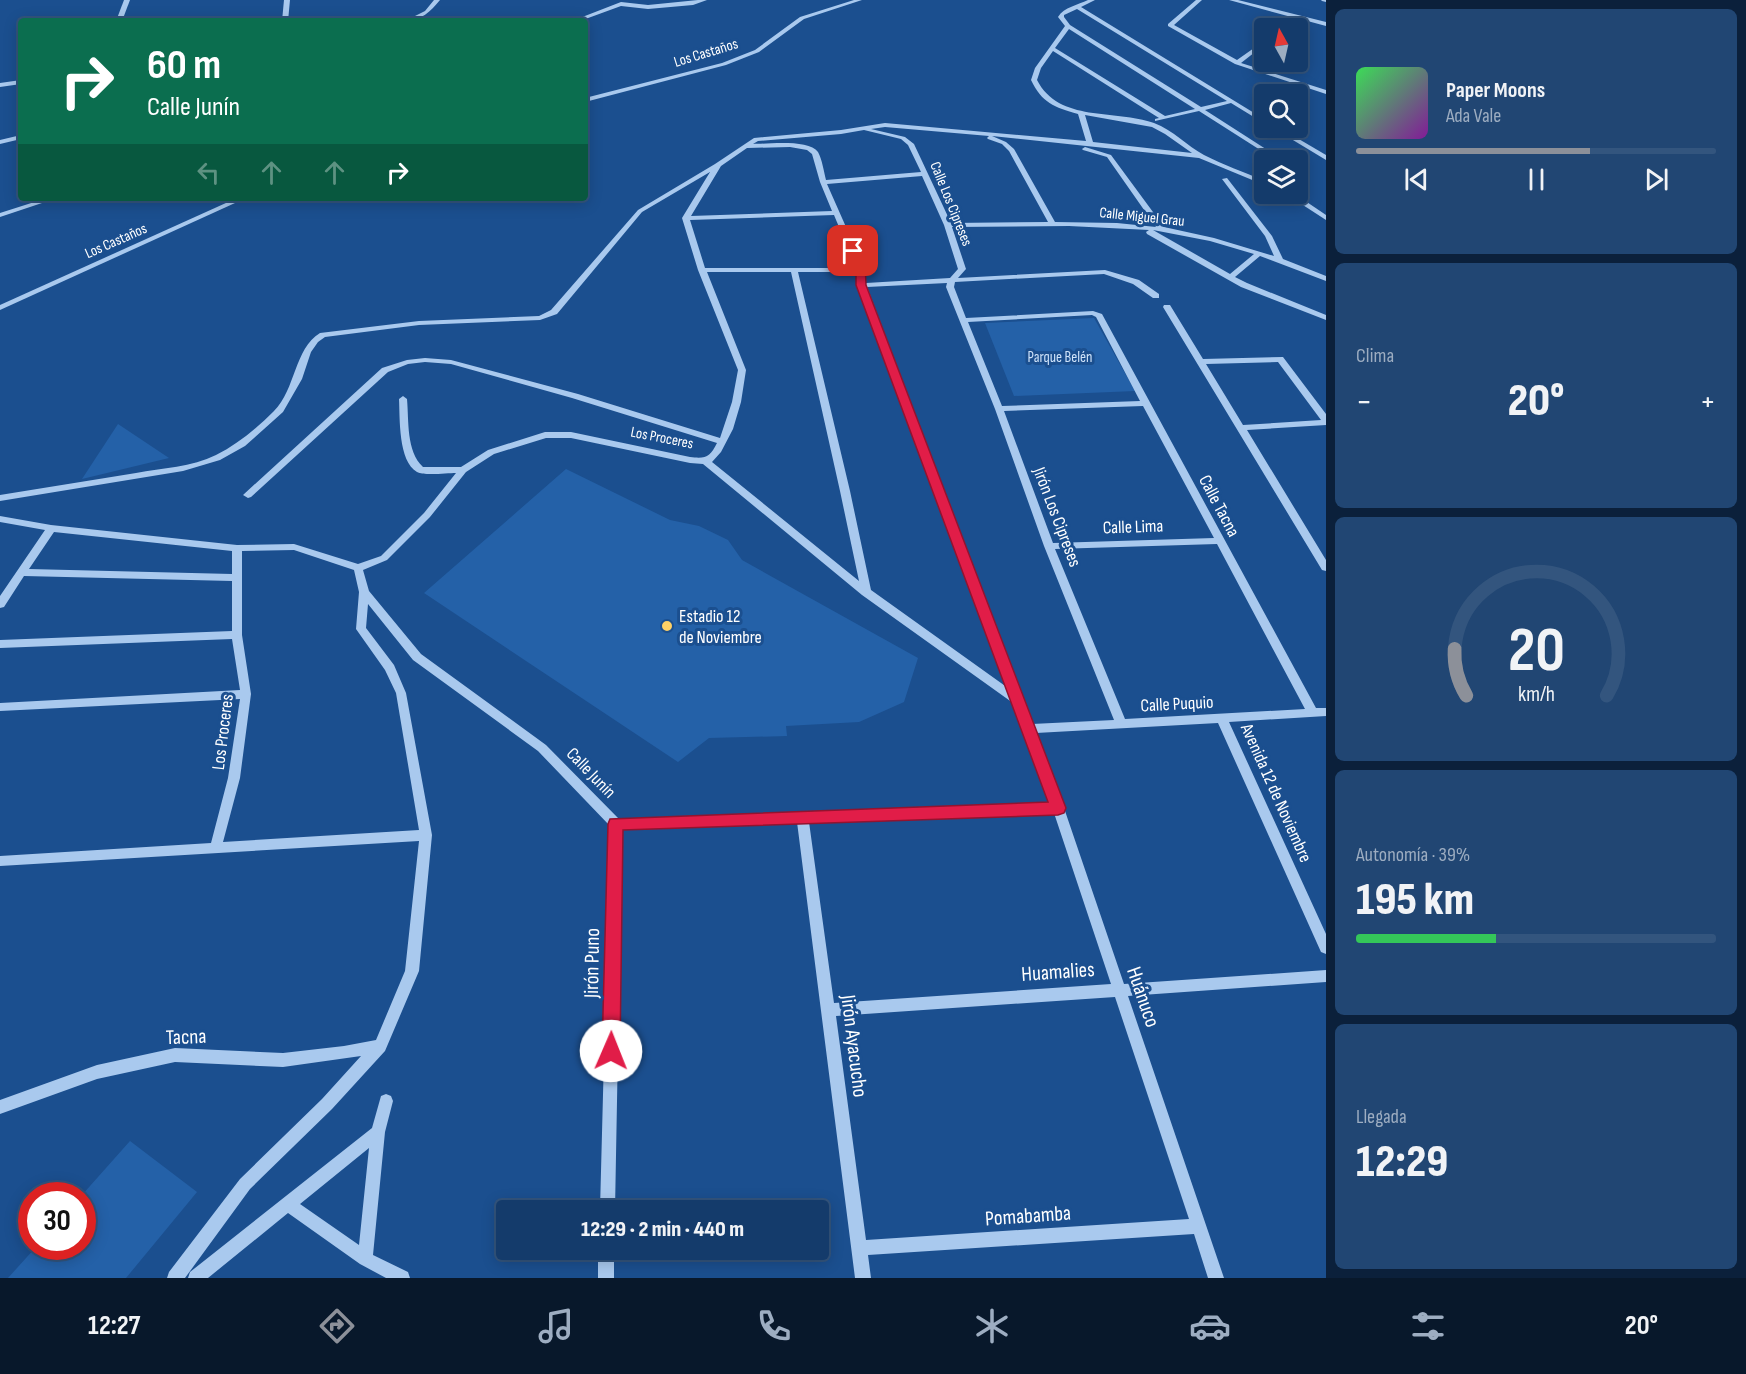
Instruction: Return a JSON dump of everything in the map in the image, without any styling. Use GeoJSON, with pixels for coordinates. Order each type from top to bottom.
{"type":"FeatureCollection","features":[{"type":"Feature","properties":{"kind":"street"},"geometry":{"type":"LineString","coordinates":[[120,18],[127,0]]}},
{"type":"Feature","properties":{"kind":"street"},"geometry":{"type":"LineString","coordinates":[[285,18],[287,0]]}},
{"type":"Feature","properties":{"kind":"street"},"geometry":{"type":"LineString","coordinates":[[414,18],[427,12],[437,0]]}},
{"type":"Feature","properties":{"kind":"street"},"geometry":{"type":"LineString","coordinates":[[582,18],[620,2],[648,7],[704,0]]}},
{"type":"Feature","properties":{"kind":"street","name":"Los Castaños"},"geometry":{"type":"LineString","coordinates":[[588,99],[724,64],[757,51],[802,18],[859,0]]}},
{"type":"Feature","properties":{"kind":"street"},"geometry":{"type":"LineString","coordinates":[[1092,0],[1062,14],[1061,17],[1068,26],[1264,150]]}},
{"type":"Feature","properties":{"kind":"street"},"geometry":{"type":"LineString","coordinates":[[1199,0],[1170,25],[1237,63],[1326,92]]}},
{"type":"Feature","properties":{"kind":"street"},"geometry":{"type":"LineString","coordinates":[[1232,0],[1326,24]]}},
{"type":"Feature","properties":{"kind":"street"},"geometry":{"type":"LineString","coordinates":[[1076,6],[1254,115]]}},
{"type":"Feature","properties":{"kind":"street"},"geometry":{"type":"LineString","coordinates":[[1068,26],[1038,68],[1034,80],[1035,85],[1051,101],[1081,112],[1148,123],[1200,156],[1254,179]]}},
{"type":"Feature","properties":{"kind":"street"},"geometry":{"type":"LineString","coordinates":[[1052,48],[1164,118]]}},
{"type":"Feature","properties":{"kind":"street"},"geometry":{"type":"LineString","coordinates":[[1237,63],[1254,50]]}},
{"type":"Feature","properties":{"kind":"street"},"geometry":{"type":"LineString","coordinates":[[0,85],[18,82]]}},
{"type":"Feature","properties":{"kind":"street"},"geometry":{"type":"LineString","coordinates":[[1148,123],[1233,101]]}},
{"type":"Feature","properties":{"kind":"street"},"geometry":{"type":"LineString","coordinates":[[1081,112],[1090,144]]}},
{"type":"Feature","properties":{"kind":"street"},"geometry":{"type":"LineString","coordinates":[[0,498],[192,466],[217,458],[242,444],[280,410],[298,379],[307,352],[315,340],[323,335],[419,323],[540,318],[548,315],[554,312],[640,211],[718,165],[756,139],[885,125],[1200,156]]}},
{"type":"Feature","properties":{"kind":"street","name":"Calle Los Cipreses"},"geometry":{"type":"LineString","coordinates":[[862,129],[903,138],[911,144],[948,225],[962,269],[952,280],[950,287],[964,320]]}},
{"type":"Feature","properties":{"kind":"street"},"geometry":{"type":"LineString","coordinates":[[976,133],[1010,148],[1053,225]]}},
{"type":"Feature","properties":{"kind":"street"},"geometry":{"type":"LineString","coordinates":[[0,142],[18,138]]}},
{"type":"Feature","properties":{"kind":"street"},"geometry":{"type":"LineString","coordinates":[[1293,138],[1326,158]]}},
{"type":"Feature","properties":{"kind":"street"},"geometry":{"type":"LineString","coordinates":[[1064,141],[1108,156],[1162,230]]}},
{"type":"Feature","properties":{"kind":"street"},"geometry":{"type":"LineString","coordinates":[[743,146],[790,145],[809,148],[815,153],[823,182],[861,270],[861,285],[1105,272],[1136,282],[1156,296]]}},
{"type":"Feature","properties":{"kind":"street"},"geometry":{"type":"LineString","coordinates":[[686,218],[718,165]]}},
{"type":"Feature","properties":{"kind":"street"},"geometry":{"type":"LineString","coordinates":[[823,182],[926,174]]}},
{"type":"Feature","properties":{"kind":"street"},"geometry":{"type":"LineString","coordinates":[[1225,179],[1268,236],[1281,262]]}},
{"type":"Feature","properties":{"kind":"street"},"geometry":{"type":"LineString","coordinates":[[0,215],[44,201]]}},
{"type":"Feature","properties":{"kind":"street","name":"Los Castaños"},"geometry":{"type":"LineString","coordinates":[[0,308],[236,201]]}},
{"type":"Feature","properties":{"kind":"street"},"geometry":{"type":"LineString","coordinates":[[1304,204],[1326,219]]}},
{"type":"Feature","properties":{"kind":"street"},"geometry":{"type":"LineString","coordinates":[[686,218],[837,213]]}},
{"type":"Feature","properties":{"kind":"street"},"geometry":{"type":"LineString","coordinates":[[1316,213],[1326,228]]}},
{"type":"Feature","properties":{"kind":"street","name":"Los Proceres"},"geometry":{"type":"LineString","coordinates":[[358,568],[384,558],[427,515],[463,470],[491,452],[545,435],[571,435],[690,460],[705,461],[713,457],[723,442],[742,382],[742,370],[702,270],[686,218]]}},
{"type":"Feature","properties":{"kind":"street","name":"Calle Miguel Grau"},"geometry":{"type":"LineString","coordinates":[[948,225],[1141,227],[1205,238],[1258,254],[1326,279]]}},
{"type":"Feature","properties":{"kind":"street"},"geometry":{"type":"LineString","coordinates":[[1141,227],[1252,289],[1326,318]]}},
{"type":"Feature","properties":{"kind":"street"},"geometry":{"type":"LineString","coordinates":[[1231,277],[1258,254]]}},
{"type":"Feature","properties":{"kind":"street"},"geometry":{"type":"LineString","coordinates":[[702,270],[861,270]]}},
{"type":"Feature","properties":{"kind":"street"},"geometry":{"type":"LineString","coordinates":[[794,271],[845,490],[866,592]]}},
{"type":"Feature","properties":{"kind":"street","name":"Huánuco"},"geometry":{"type":"LineString","coordinates":[[861,285],[1016,700],[1030,729],[1216,1278]]}},
{"type":"Feature","properties":{"kind":"street"},"geometry":{"type":"LineString","coordinates":[[1167,307],[1326,568]]}},
{"type":"Feature","properties":{"kind":"street","name":"Calle Tacna"},"geometry":{"type":"LineString","coordinates":[[964,320],[1096,314],[1313,713]]}},
{"type":"Feature","properties":{"kind":"street","name":"Jirón Los Cipreses"},"geometry":{"type":"LineString","coordinates":[[964,320],[1049,546],[1122,725]]}},
{"type":"Feature","properties":{"kind":"street"},"geometry":{"type":"LineString","coordinates":[[1201,362],[1280,359],[1325,418]]}},
{"type":"Feature","properties":{"kind":"street"},"geometry":{"type":"LineString","coordinates":[[248,495],[385,370],[425,360],[451,362],[576,396],[723,442]]}},
{"type":"Feature","properties":{"kind":"street"},"geometry":{"type":"LineString","coordinates":[[403,399],[407,441],[416,467],[421,470],[463,470]]}},
{"type":"Feature","properties":{"kind":"street"},"geometry":{"type":"LineString","coordinates":[[999,409],[1146,403]]}},
{"type":"Feature","properties":{"kind":"street"},"geometry":{"type":"LineString","coordinates":[[1240,428],[1325,418]]}},
{"type":"Feature","properties":{"kind":"street"},"geometry":{"type":"LineString","coordinates":[[705,461],[866,592],[1016,700]]}},
{"type":"Feature","properties":{"kind":"street"},"geometry":{"type":"LineString","coordinates":[[0,519],[51,528],[237,548],[294,547],[358,568]]}},
{"type":"Feature","properties":{"kind":"street"},"geometry":{"type":"LineString","coordinates":[[0,604],[24,572],[51,528]]}},
{"type":"Feature","properties":{"kind":"street","name":"Calle Lima"},"geometry":{"type":"LineString","coordinates":[[1049,546],[1219,541]]}},
{"type":"Feature","properties":{"kind":"street","name":"Los Proceres"},"geometry":{"type":"LineString","coordinates":[[216,847],[234,778],[246,694],[237,635],[237,548]]}},
{"type":"Feature","properties":{"kind":"street","name":"Calle Junín"},"geometry":{"type":"LineString","coordinates":[[358,568],[364,592],[417,657],[542,748],[616,824],[1058,808]]}},
{"type":"Feature","properties":{"kind":"street"},"geometry":{"type":"LineString","coordinates":[[24,572],[238,578]]}},
{"type":"Feature","properties":{"kind":"street"},"geometry":{"type":"LineString","coordinates":[[175,1278],[245,1184],[327,1104],[380,1046],[412,971],[426,835],[401,693],[390,668],[361,629],[364,592]]}},
{"type":"Feature","properties":{"kind":"street"},"geometry":{"type":"LineString","coordinates":[[0,644],[237,635]]}},
{"type":"Feature","properties":{"kind":"street"},"geometry":{"type":"LineString","coordinates":[[0,707],[246,694]]}},
{"type":"Feature","properties":{"kind":"street","name":"Calle Puquio"},"geometry":{"type":"LineString","coordinates":[[1030,729],[1326,712]]}},
{"type":"Feature","properties":{"kind":"street","name":"Avenida 12 de Noviembre"},"geometry":{"type":"LineString","coordinates":[[1222,719],[1326,948]]}},
{"type":"Feature","properties":{"kind":"street","name":"Jirón Ayacucho"},"geometry":{"type":"LineString","coordinates":[[803,819],[863,1278]]}},
{"type":"Feature","properties":{"kind":"street","name":"Jirón Puno"},"geometry":{"type":"LineString","coordinates":[[607,1200],[616,824]]}},
{"type":"Feature","properties":{"kind":"street"},"geometry":{"type":"LineString","coordinates":[[0,861],[426,835]]}},
{"type":"Feature","properties":{"kind":"street","name":"Huamalies"},"geometry":{"type":"LineString","coordinates":[[828,1010],[1326,976]]}},
{"type":"Feature","properties":{"kind":"street","name":"Tacna"},"geometry":{"type":"LineString","coordinates":[[0,1107],[97,1072],[175,1054],[283,1060],[380,1046]]}},
{"type":"Feature","properties":{"kind":"street"},"geometry":{"type":"LineString","coordinates":[[365,1259],[378,1132],[386,1101]]}},
{"type":"Feature","properties":{"kind":"street"},"geometry":{"type":"LineString","coordinates":[[196,1278],[378,1132]]}},
{"type":"Feature","properties":{"kind":"street"},"geometry":{"type":"LineString","coordinates":[[288,1204],[365,1259],[402,1278]]}},
{"type":"Feature","properties":{"kind":"street","name":"Pomabamba"},"geometry":{"type":"LineString","coordinates":[[860,1248],[1199,1226]]}},
{"type":"Feature","properties":{"kind":"street"},"geometry":{"type":"LineString","coordinates":[[606,1260],[606,1278]]}},
{"type":"Feature","properties":{"kind":"green space","name":"Parque Belén"},"geometry":{"type":"Polygon","coordinates":[[[1094,318],[1135,391],[1014,396],[985,323],[1094,318]]]}},
{"type":"Feature","properties":{"kind":"green space"},"geometry":{"type":"Polygon","coordinates":[[[118,424],[169,458],[82,479],[118,424]]]}},
{"type":"Feature","properties":{"kind":"green space","name":"Estadio 12 de Noviembre"},"geometry":{"type":"Polygon","coordinates":[[[566,469],[670,520],[699,526],[728,540],[742,560],[918,658],[904,702],[859,722],[786,726],[787,736],[709,738],[678,762],[424,593],[566,469]]]}},
{"type":"Feature","properties":{"kind":"green space"},"geometry":{"type":"Polygon","coordinates":[[[130,1141],[197,1192],[126,1278],[8,1278],[24,1260],[96,1260],[96,1182],[94,1182],[130,1141]]]}},
{"type":"Feature","properties":{"kind":"place","name":"Estadio 12 de Noviembre"},"geometry":{"type":"Point","coordinates":[667,626]}},
{"type":"Feature","properties":{"kind":"route"},"geometry":{"type":"LineString","coordinates":[[611,1051],[616,824],[1058,808],[861,285],[861,270],[853,251]]}}]}
